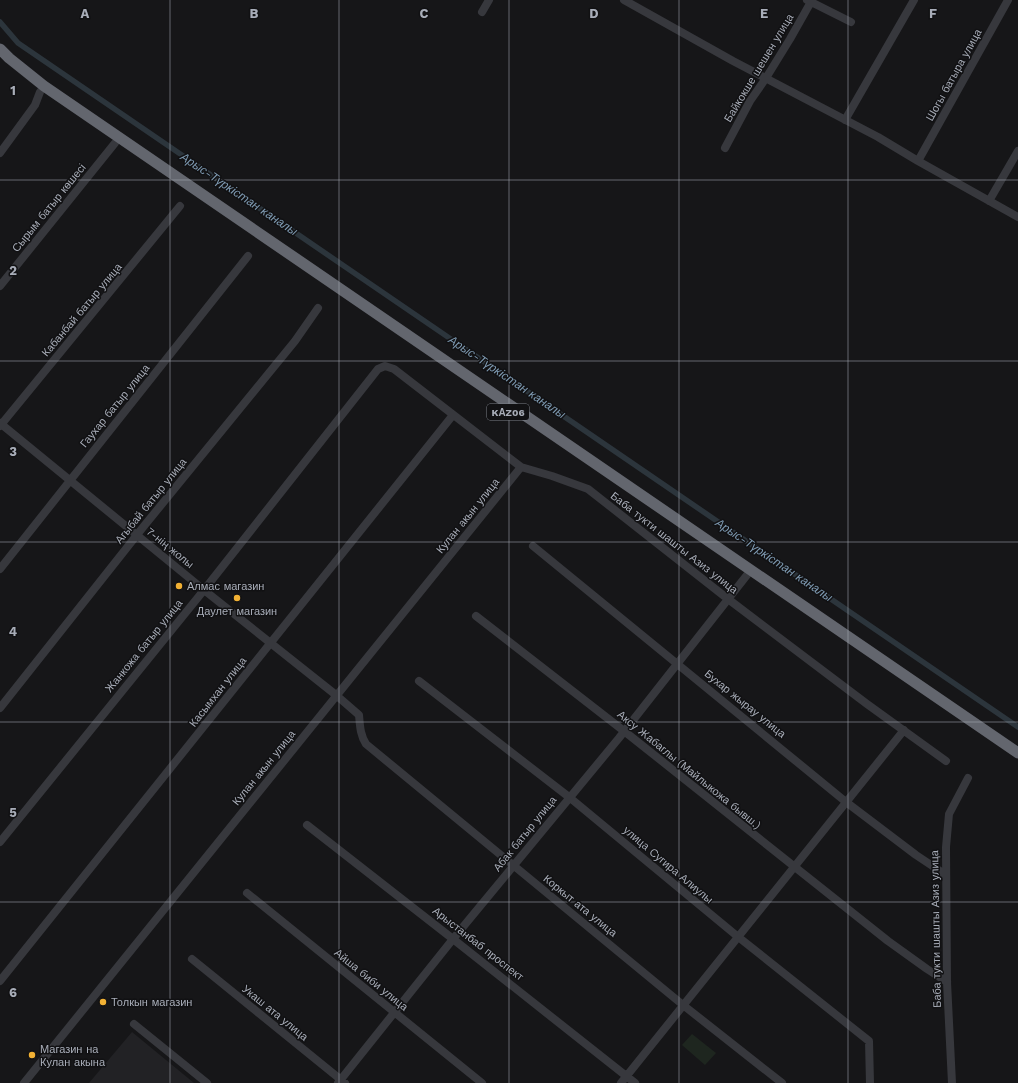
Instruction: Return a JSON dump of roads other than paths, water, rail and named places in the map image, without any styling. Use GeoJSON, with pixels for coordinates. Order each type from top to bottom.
{"type":"FeatureCollection","features":[{"type":"Feature","properties":{"kind":"highway","name":"KАZ06"},"geometry":{"type":"LineString","coordinates":[[0,50],[50,90],[1018,753]]}},
{"type":"Feature","properties":{"kind":"highway","name":"KАZ06"},"geometry":{"type":"LineString","coordinates":[[0,59],[40,92],[1018,761]]}},
{"type":"Feature","properties":{"kind":"street"},"geometry":{"type":"LineString","coordinates":[[482,12],[489,0]]}},
{"type":"Feature","properties":{"kind":"street"},"geometry":{"type":"LineString","coordinates":[[624,0],[766,78],[878,137],[1018,217]]}},
{"type":"Feature","properties":{"kind":"street"},"geometry":{"type":"LineString","coordinates":[[844,120],[914,0]]}},
{"type":"Feature","properties":{"kind":"street","name":"Шогы батыра улица"},"geometry":{"type":"LineString","coordinates":[[918,161],[1008,0]]}},
{"type":"Feature","properties":{"kind":"street"},"geometry":{"type":"LineString","coordinates":[[810,1],[851,22]]}},
{"type":"Feature","properties":{"kind":"street","name":"Байкокше шешен улица"},"geometry":{"type":"LineString","coordinates":[[725,148],[750,101],[790,39],[810,1]]}},
{"type":"Feature","properties":{"kind":"street"},"geometry":{"type":"LineString","coordinates":[[0,153],[35,105],[40,92]]}},
{"type":"Feature","properties":{"kind":"street","name":"Сырым батыр көшесі"},"geometry":{"type":"LineString","coordinates":[[0,286],[115,143]]}},
{"type":"Feature","properties":{"kind":"street"},"geometry":{"type":"LineString","coordinates":[[989,201],[1018,150]]}},
{"type":"Feature","properties":{"kind":"street","name":"Кабанбай батыр улица"},"geometry":{"type":"LineString","coordinates":[[1,425],[180,206]]}},
{"type":"Feature","properties":{"kind":"street","name":"Гаухар батыр улица"},"geometry":{"type":"LineString","coordinates":[[0,569],[248,256]]}},
{"type":"Feature","properties":{"kind":"street","name":"Агыбай батыр улица"},"geometry":{"type":"LineString","coordinates":[[0,708],[296,341],[318,308]]}},
{"type":"Feature","properties":{"kind":"street","name":"Баба тукти шашты Азиз улица"},"geometry":{"type":"LineString","coordinates":[[378,369],[385,366],[394,369],[521,467],[588,489],[728,599],[946,761]]}},
{"type":"Feature","properties":{"kind":"street","name":"Жанкожа батыр улица"},"geometry":{"type":"LineString","coordinates":[[0,842],[204,590],[378,369]]}},
{"type":"Feature","properties":{"kind":"street","name":"Касымхан улица"},"geometry":{"type":"LineString","coordinates":[[0,981],[453,415]]}},
{"type":"Feature","properties":{"kind":"street","name":"7-нің жолы"},"geometry":{"type":"LineString","coordinates":[[1,425],[70,479],[204,590],[359,715],[360,729],[366,744]]}},
{"type":"Feature","properties":{"kind":"street","name":"Кулан акын улица"},"geometry":{"type":"LineString","coordinates":[[24,1083],[521,467]]}},
{"type":"Feature","properties":{"kind":"street","name":"Бухар жырау улица"},"geometry":{"type":"LineString","coordinates":[[534,546],[846,802],[916,855],[946,875]]}},
{"type":"Feature","properties":{"kind":"street","name":"Абак батыр улица"},"geometry":{"type":"LineString","coordinates":[[342,1082],[394,1013],[624,731],[747,575]]}},
{"type":"Feature","properties":{"kind":"street","name":"Аксу Жабаглы (Майлыкожа бывш.)"},"geometry":{"type":"LineString","coordinates":[[476,616],[624,731],[888,942],[947,982]]}},
{"type":"Feature","properties":{"kind":"street","name":"улица Сугира Алиулы"},"geometry":{"type":"LineString","coordinates":[[419,681],[569,797],[737,936],[869,1041],[870,1083]]}},
{"type":"Feature","properties":{"kind":"street"},"geometry":{"type":"LineString","coordinates":[[621,1083],[737,936],[904,730]]}},
{"type":"Feature","properties":{"kind":"street","name":"Коркыт ата улица"},"geometry":{"type":"LineString","coordinates":[[366,744],[683,1005],[782,1083]]}},
{"type":"Feature","properties":{"kind":"street","name":"Баба тукти шашты Азиз улица"},"geometry":{"type":"LineString","coordinates":[[952,1083],[947,982],[946,848],[950,814],[968,778]]}},
{"type":"Feature","properties":{"kind":"street","name":"Арыстанбаб проспект"},"geometry":{"type":"LineString","coordinates":[[307,825],[454,938],[635,1083]]}},
{"type":"Feature","properties":{"kind":"street","name":"Айша биби улица"},"geometry":{"type":"LineString","coordinates":[[247,893],[482,1083]]}},
{"type":"Feature","properties":{"kind":"street","name":"Укаш ата улица"},"geometry":{"type":"LineString","coordinates":[[192,959],[342,1082]]}},
{"type":"Feature","properties":{"kind":"street"},"geometry":{"type":"LineString","coordinates":[[134,1024],[207,1083]]}},
{"type":"Feature","properties":{"kind":"waterway","name":"Арыс-Түркістан каналы"},"geometry":{"type":"LineString","coordinates":[[0,22],[18,43],[1018,727]]}},
{"type":"Feature","properties":{"kind":"place","name":"Алмас магазин"},"geometry":{"type":"Point","coordinates":[179,586]}},
{"type":"Feature","properties":{"kind":"place","name":"Даулет магазин"},"geometry":{"type":"Point","coordinates":[237,598]}},
{"type":"Feature","properties":{"kind":"place","name":"Толкын магазин"},"geometry":{"type":"Point","coordinates":[103,1002]}},
{"type":"Feature","properties":{"kind":"place","name":"Магазин на Кулан акына"},"geometry":{"type":"Point","coordinates":[32,1055]}}]}
